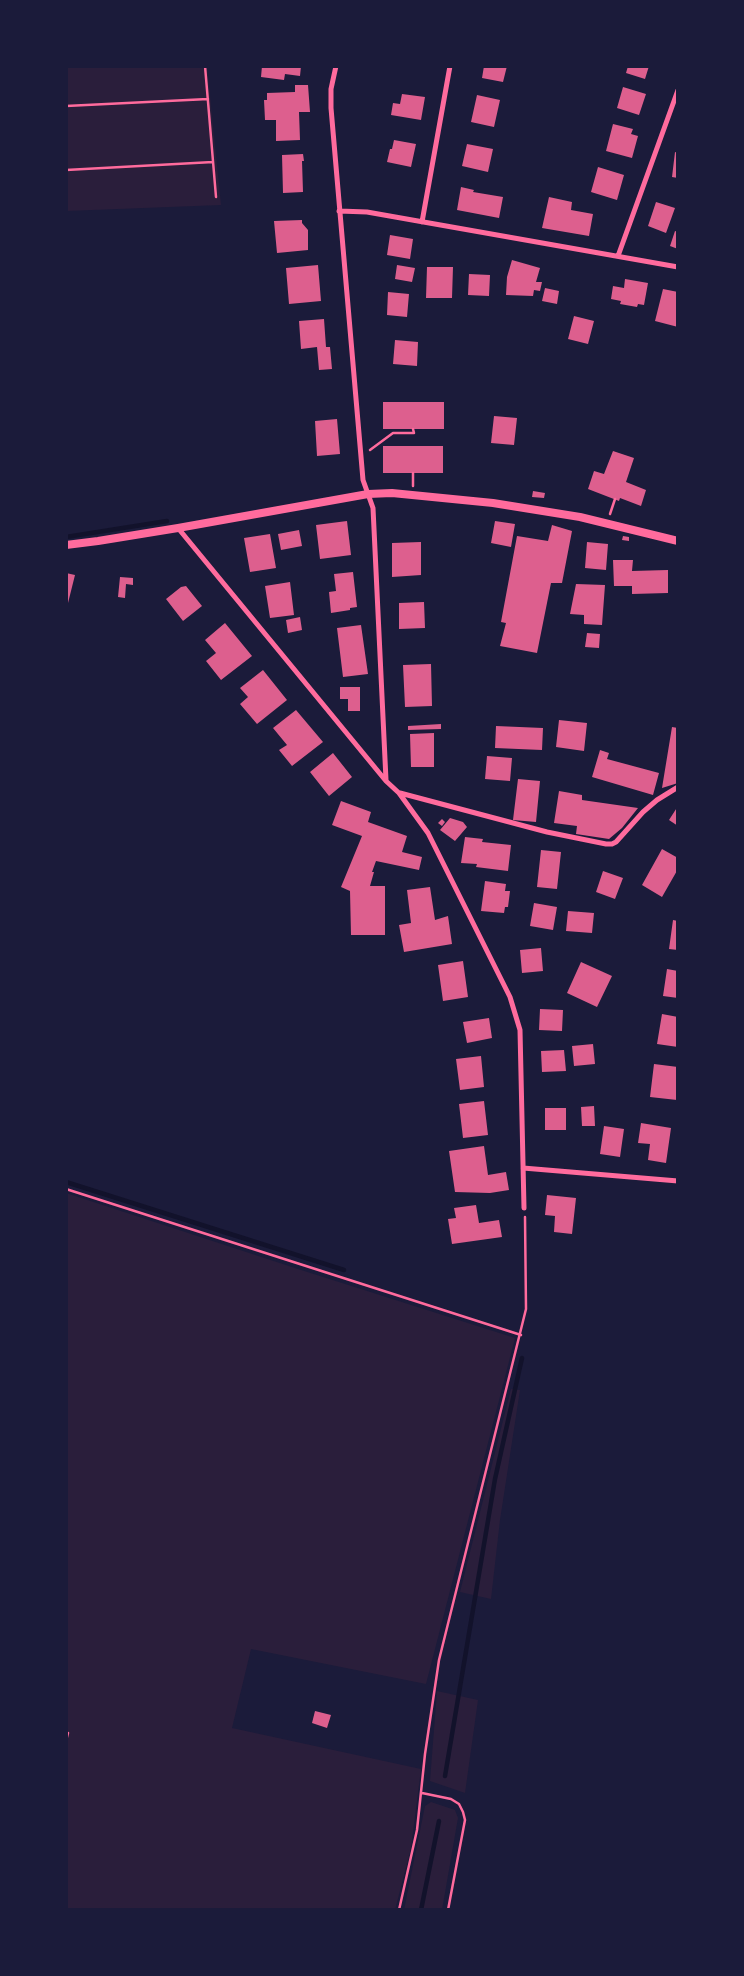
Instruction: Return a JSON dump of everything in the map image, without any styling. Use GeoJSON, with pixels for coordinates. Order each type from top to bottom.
{"type":"FeatureCollection","features":[{"type":"Feature","properties":{"kind":"street"},"geometry":{"type":"LineString","coordinates":[[336,66],[331,89],[331,108],[363,480],[373,508],[386,781]]}},
{"type":"Feature","properties":{"kind":"street"},"geometry":{"type":"LineString","coordinates":[[422,222],[450,66]]}},
{"type":"Feature","properties":{"kind":"street"},"geometry":{"type":"LineString","coordinates":[[618,256],[678,90]]}},
{"type":"Feature","properties":{"kind":"street"},"geometry":{"type":"LineString","coordinates":[[339,211],[367,212],[678,266]]}},
{"type":"Feature","properties":{"kind":"street"},"geometry":{"type":"LineString","coordinates":[[66,545],[178,528],[368,494],[392,493],[465,500],[580,517],[678,541]]}},
{"type":"Feature","properties":{"kind":"street"},"geometry":{"type":"LineString","coordinates":[[178,528],[386,781],[400,793],[428,833],[510,997],[520,1030],[524,1208]]}},
{"type":"Feature","properties":{"kind":"street"},"geometry":{"type":"LineString","coordinates":[[400,793],[538,830],[612,844],[643,812],[657,800],[678,787]]}},
{"type":"Feature","properties":{"kind":"street"},"geometry":{"type":"LineString","coordinates":[[523,1168],[678,1181]]}},
{"type":"Feature","properties":{"kind":"path"},"geometry":{"type":"LineString","coordinates":[[205,66],[216,197]]}},
{"type":"Feature","properties":{"kind":"path"},"geometry":{"type":"LineString","coordinates":[[66,106],[208,99]]}},
{"type":"Feature","properties":{"kind":"path"},"geometry":{"type":"LineString","coordinates":[[66,170],[213,162]]}},
{"type":"Feature","properties":{"kind":"path"},"geometry":{"type":"LineString","coordinates":[[361,457],[393,433],[414,433],[413,429]]}},
{"type":"Feature","properties":{"kind":"path"},"geometry":{"type":"LineString","coordinates":[[607,523],[615,499]]}},
{"type":"Feature","properties":{"kind":"path"},"geometry":{"type":"LineString","coordinates":[[66,1189],[521,1335]]}},
{"type":"Feature","properties":{"kind":"path"},"geometry":{"type":"LineString","coordinates":[[399,1910],[418,1830],[425,1754],[438,1660],[526,1309],[524,1208]]}},
{"type":"Feature","properties":{"kind":"path"},"geometry":{"type":"LineString","coordinates":[[66,1741],[68,1733]]}},
{"type":"Feature","properties":{"kind":"path"},"geometry":{"type":"LineString","coordinates":[[422,1793],[451,1800],[459,1804],[465,1820],[448,1910]]}},
{"type":"Feature","properties":{"kind":"shaded area"},"geometry":{"type":"Polygon","coordinates":[[[66,66],[207,66],[221,205],[66,211],[66,66]]]}},
{"type":"Feature","properties":{"kind":"shaded area"},"geometry":{"type":"Polygon","coordinates":[[[66,1193],[515,1338],[426,1684],[251,1649],[232,1728],[421,1769],[411,1848],[395,1910],[66,1910],[66,1193]]]}},
{"type":"Feature","properties":{"kind":"shaded area"},"geometry":{"type":"Polygon","coordinates":[[[511,1389],[520,1390],[500,1520],[491,1599],[460,1592],[511,1389]]]}},
{"type":"Feature","properties":{"kind":"shaded area"},"geometry":{"type":"Polygon","coordinates":[[[437,1691],[478,1700],[465,1793],[430,1781],[437,1691]]]}},
{"type":"Feature","properties":{"kind":"shaded area"},"geometry":{"type":"Polygon","coordinates":[[[431,1802],[455,1810],[458,1818],[442,1910],[404,1910],[425,1806],[431,1802]]]}},
{"type":"Feature","properties":{"kind":"building"},"geometry":{"type":"Polygon","coordinates":[[[262,66],[301,66],[300,76],[285,74],[284,80],[261,77],[262,66]]]}},
{"type":"Feature","properties":{"kind":"building"},"geometry":{"type":"Polygon","coordinates":[[[484,66],[507,66],[503,82],[482,78],[484,66]]]}},
{"type":"Feature","properties":{"kind":"building"},"geometry":{"type":"Polygon","coordinates":[[[628,66],[649,66],[645,79],[626,73],[628,66]]]}},
{"type":"Feature","properties":{"kind":"building"},"geometry":{"type":"Polygon","coordinates":[[[295,85],[308,85],[310,112],[299,112],[300,140],[276,141],[276,120],[265,120],[264,100],[267,100],[267,93],[295,92],[295,85]]]}},
{"type":"Feature","properties":{"kind":"building"},"geometry":{"type":"Polygon","coordinates":[[[623,87],[646,94],[639,115],[617,108],[623,87]]]}},
{"type":"Feature","properties":{"kind":"building"},"geometry":{"type":"Polygon","coordinates":[[[402,94],[425,97],[421,120],[391,115],[393,103],[400,104],[402,94]]]}},
{"type":"Feature","properties":{"kind":"building"},"geometry":{"type":"Polygon","coordinates":[[[477,95],[500,100],[494,127],[471,122],[477,95]]]}},
{"type":"Feature","properties":{"kind":"building"},"geometry":{"type":"Polygon","coordinates":[[[613,124],[633,129],[631,134],[638,136],[632,158],[606,151],[613,124]]]}},
{"type":"Feature","properties":{"kind":"building"},"geometry":{"type":"Polygon","coordinates":[[[394,140],[416,144],[411,167],[387,162],[394,140]]]}},
{"type":"Feature","properties":{"kind":"building"},"geometry":{"type":"Polygon","coordinates":[[[467,144],[493,149],[488,172],[462,166],[467,144]]]}},
{"type":"Feature","properties":{"kind":"building"},"geometry":{"type":"Polygon","coordinates":[[[675,152],[678,153],[678,178],[672,177],[675,152]]]}},
{"type":"Feature","properties":{"kind":"building"},"geometry":{"type":"Polygon","coordinates":[[[303,154],[303,192],[283,193],[282,155],[303,154]]]}},
{"type":"Feature","properties":{"kind":"building"},"geometry":{"type":"Polygon","coordinates":[[[598,167],[624,175],[617,200],[591,192],[598,167]]]}},
{"type":"Feature","properties":{"kind":"building"},"geometry":{"type":"Polygon","coordinates":[[[461,187],[474,190],[473,192],[503,197],[499,218],[457,210],[461,187]]]}},
{"type":"Feature","properties":{"kind":"building"},"geometry":{"type":"Polygon","coordinates":[[[549,197],[572,202],[571,210],[593,214],[589,236],[542,228],[549,197]]]}},
{"type":"Feature","properties":{"kind":"building"},"geometry":{"type":"Polygon","coordinates":[[[656,202],[675,208],[666,233],[648,226],[656,202]]]}},
{"type":"Feature","properties":{"kind":"building"},"geometry":{"type":"Polygon","coordinates":[[[302,220],[302,223],[308,230],[308,250],[277,253],[274,221],[302,220]]]}},
{"type":"Feature","properties":{"kind":"building"},"geometry":{"type":"Polygon","coordinates":[[[675,231],[678,232],[678,249],[670,246],[675,231]]]}},
{"type":"Feature","properties":{"kind":"building"},"geometry":{"type":"Polygon","coordinates":[[[390,235],[413,239],[410,259],[387,255],[390,235]]]}},
{"type":"Feature","properties":{"kind":"building"},"geometry":{"type":"Polygon","coordinates":[[[512,260],[540,268],[536,282],[542,282],[540,291],[534,290],[533,296],[506,295],[507,277],[512,260]]]}},
{"type":"Feature","properties":{"kind":"building"},"geometry":{"type":"Polygon","coordinates":[[[318,265],[321,301],[289,304],[286,268],[318,265]]]}},
{"type":"Feature","properties":{"kind":"building"},"geometry":{"type":"Polygon","coordinates":[[[397,265],[415,268],[412,282],[395,279],[397,265]]]}},
{"type":"Feature","properties":{"kind":"building"},"geometry":{"type":"Polygon","coordinates":[[[427,267],[453,267],[452,298],[426,298],[427,267]]]}},
{"type":"Feature","properties":{"kind":"building"},"geometry":{"type":"Polygon","coordinates":[[[469,274],[490,275],[489,296],[468,295],[469,274]]]}},
{"type":"Feature","properties":{"kind":"building"},"geometry":{"type":"Polygon","coordinates":[[[625,279],[648,283],[644,305],[638,304],[637,307],[620,304],[621,301],[611,299],[613,286],[624,288],[625,279]]]}},
{"type":"Feature","properties":{"kind":"building"},"geometry":{"type":"Polygon","coordinates":[[[545,288],[559,291],[557,304],[542,301],[545,288]]]}},
{"type":"Feature","properties":{"kind":"building"},"geometry":{"type":"Polygon","coordinates":[[[663,289],[678,292],[678,327],[655,321],[663,289]]]}},
{"type":"Feature","properties":{"kind":"building"},"geometry":{"type":"Polygon","coordinates":[[[388,292],[409,294],[407,317],[387,315],[388,292]]]}},
{"type":"Feature","properties":{"kind":"building"},"geometry":{"type":"Polygon","coordinates":[[[574,316],[594,321],[588,344],[568,339],[574,316]]]}},
{"type":"Feature","properties":{"kind":"building"},"geometry":{"type":"Polygon","coordinates":[[[324,319],[326,347],[330,347],[332,369],[319,370],[317,347],[301,349],[299,321],[324,319]]]}},
{"type":"Feature","properties":{"kind":"building"},"geometry":{"type":"Polygon","coordinates":[[[395,340],[418,342],[417,366],[393,364],[395,340]]]}},
{"type":"Feature","properties":{"kind":"building"},"geometry":{"type":"Polygon","coordinates":[[[383,402],[444,402],[444,429],[383,429],[383,402]]]}},
{"type":"Feature","properties":{"kind":"building"},"geometry":{"type":"Polygon","coordinates":[[[494,416],[517,418],[514,445],[491,443],[494,416]]]}},
{"type":"Feature","properties":{"kind":"building"},"geometry":{"type":"Polygon","coordinates":[[[337,419],[340,454],[317,456],[315,421],[337,419]]]}},
{"type":"Feature","properties":{"kind":"building"},"geometry":{"type":"Polygon","coordinates":[[[383,446],[443,446],[443,473],[383,473],[383,446]]]}},
{"type":"Feature","properties":{"kind":"building"},"geometry":{"type":"Polygon","coordinates":[[[613,451],[634,458],[626,482],[646,490],[641,506],[620,498],[619,501],[588,489],[594,471],[604,474],[613,451]]]}},
{"type":"Feature","properties":{"kind":"building"},"geometry":{"type":"Polygon","coordinates":[[[533,491],[545,493],[544,498],[532,497],[533,491]]]}},
{"type":"Feature","properties":{"kind":"building"},"geometry":{"type":"Polygon","coordinates":[[[347,521],[351,555],[320,559],[316,525],[347,521]]]}},
{"type":"Feature","properties":{"kind":"building"},"geometry":{"type":"Polygon","coordinates":[[[495,521],[515,524],[511,547],[491,543],[495,521]]]}},
{"type":"Feature","properties":{"kind":"building"},"geometry":{"type":"Polygon","coordinates":[[[552,525],[572,531],[562,583],[551,583],[537,653],[500,646],[506,623],[501,622],[517,536],[548,541],[552,525]]]}},
{"type":"Feature","properties":{"kind":"building"},"geometry":{"type":"Polygon","coordinates":[[[299,530],[302,546],[281,550],[278,534],[299,530]]]}},
{"type":"Feature","properties":{"kind":"building"},"geometry":{"type":"Polygon","coordinates":[[[270,534],[276,568],[250,572],[244,538],[270,534]]]}},
{"type":"Feature","properties":{"kind":"building"},"geometry":{"type":"Polygon","coordinates":[[[623,536],[629,537],[629,541],[622,540],[623,536]]]}},
{"type":"Feature","properties":{"kind":"building"},"geometry":{"type":"Polygon","coordinates":[[[421,542],[421,575],[392,577],[392,543],[421,542]]]}},
{"type":"Feature","properties":{"kind":"building"},"geometry":{"type":"Polygon","coordinates":[[[587,542],[608,544],[606,570],[585,568],[587,542]]]}},
{"type":"Feature","properties":{"kind":"building"},"geometry":{"type":"Polygon","coordinates":[[[613,560],[633,560],[632,571],[668,570],[668,593],[632,594],[632,586],[614,586],[613,560]]]}},
{"type":"Feature","properties":{"kind":"building"},"geometry":{"type":"Polygon","coordinates":[[[353,572],[357,607],[331,613],[329,592],[336,591],[334,574],[353,572]]]}},
{"type":"Feature","properties":{"kind":"building"},"geometry":{"type":"Polygon","coordinates":[[[66,573],[75,575],[67,607],[66,607],[66,573]]]}},
{"type":"Feature","properties":{"kind":"building"},"geometry":{"type":"Polygon","coordinates":[[[120,577],[133,578],[133,585],[126,584],[125,598],[118,597],[120,577]]]}},
{"type":"Feature","properties":{"kind":"building"},"geometry":{"type":"Polygon","coordinates":[[[290,582],[294,615],[270,618],[265,586],[290,582]]]}},
{"type":"Feature","properties":{"kind":"building"},"geometry":{"type":"Polygon","coordinates":[[[576,584],[605,585],[602,625],[584,624],[584,615],[570,614],[576,584]]]}},
{"type":"Feature","properties":{"kind":"building"},"geometry":{"type":"Polygon","coordinates":[[[186,586],[202,606],[183,621],[166,599],[181,587],[186,586]]]}},
{"type":"Feature","properties":{"kind":"building"},"geometry":{"type":"Polygon","coordinates":[[[424,602],[425,628],[399,629],[399,603],[424,602]]]}},
{"type":"Feature","properties":{"kind":"building"},"geometry":{"type":"Polygon","coordinates":[[[300,617],[302,630],[288,633],[286,620],[300,617]]]}},
{"type":"Feature","properties":{"kind":"building"},"geometry":{"type":"Polygon","coordinates":[[[225,623],[252,656],[221,680],[206,661],[216,653],[205,640],[225,623]]]}},
{"type":"Feature","properties":{"kind":"building"},"geometry":{"type":"Polygon","coordinates":[[[361,625],[368,674],[343,677],[337,628],[361,625]]]}},
{"type":"Feature","properties":{"kind":"building"},"geometry":{"type":"Polygon","coordinates":[[[587,633],[600,634],[599,648],[585,647],[587,633]]]}},
{"type":"Feature","properties":{"kind":"building"},"geometry":{"type":"Polygon","coordinates":[[[431,664],[432,706],[405,707],[403,665],[431,664]]]}},
{"type":"Feature","properties":{"kind":"building"},"geometry":{"type":"Polygon","coordinates":[[[263,670],[287,700],[257,724],[240,704],[248,697],[240,688],[263,670]]]}},
{"type":"Feature","properties":{"kind":"building"},"geometry":{"type":"Polygon","coordinates":[[[340,687],[360,687],[360,711],[348,711],[348,699],[340,699],[340,687]]]}},
{"type":"Feature","properties":{"kind":"building"},"geometry":{"type":"Polygon","coordinates":[[[296,710],[323,742],[292,766],[279,750],[287,745],[273,728],[296,710]]]}},
{"type":"Feature","properties":{"kind":"building"},"geometry":{"type":"Polygon","coordinates":[[[559,720],[587,723],[584,751],[556,747],[559,720]]]}},
{"type":"Feature","properties":{"kind":"building"},"geometry":{"type":"Polygon","coordinates":[[[441,724],[441,729],[408,730],[408,726],[441,724]]]}},
{"type":"Feature","properties":{"kind":"building"},"geometry":{"type":"Polygon","coordinates":[[[496,726],[543,728],[542,750],[495,748],[496,726]]]}},
{"type":"Feature","properties":{"kind":"building"},"geometry":{"type":"Polygon","coordinates":[[[672,727],[678,728],[678,783],[662,788],[672,727]]]}},
{"type":"Feature","properties":{"kind":"building"},"geometry":{"type":"Polygon","coordinates":[[[434,733],[434,767],[411,767],[410,734],[434,733]]]}},
{"type":"Feature","properties":{"kind":"building"},"geometry":{"type":"Polygon","coordinates":[[[600,750],[609,753],[607,759],[659,773],[653,795],[592,777],[600,750]]]}},
{"type":"Feature","properties":{"kind":"building"},"geometry":{"type":"Polygon","coordinates":[[[333,753],[352,777],[329,796],[310,772],[333,753]]]}},
{"type":"Feature","properties":{"kind":"building"},"geometry":{"type":"Polygon","coordinates":[[[487,756],[512,758],[510,781],[485,779],[487,756]]]}},
{"type":"Feature","properties":{"kind":"building"},"geometry":{"type":"Polygon","coordinates":[[[518,779],[540,781],[536,822],[513,820],[518,779]]]}},
{"type":"Feature","properties":{"kind":"building"},"geometry":{"type":"Polygon","coordinates":[[[559,791],[582,795],[582,800],[638,808],[622,828],[609,839],[576,834],[577,826],[554,823],[559,791]]]}},
{"type":"Feature","properties":{"kind":"building"},"geometry":{"type":"Polygon","coordinates":[[[341,801],[371,812],[368,822],[407,836],[402,852],[422,857],[419,870],[376,861],[370,886],[385,886],[385,935],[351,935],[350,891],[341,887],[362,836],[332,825],[341,801]]]}},
{"type":"Feature","properties":{"kind":"building"},"geometry":{"type":"Polygon","coordinates":[[[678,806],[678,826],[669,820],[678,806]]]}},
{"type":"Feature","properties":{"kind":"building"},"geometry":{"type":"Polygon","coordinates":[[[450,818],[463,822],[467,827],[455,841],[440,830],[450,818]]]}},
{"type":"Feature","properties":{"kind":"building"},"geometry":{"type":"Polygon","coordinates":[[[442,819],[445,822],[442,826],[438,823],[442,819]]]}},
{"type":"Feature","properties":{"kind":"building"},"geometry":{"type":"Polygon","coordinates":[[[465,837],[483,839],[482,842],[511,845],[508,871],[476,867],[477,864],[461,863],[465,837]]]}},
{"type":"Feature","properties":{"kind":"building"},"geometry":{"type":"Polygon","coordinates":[[[662,849],[678,858],[678,869],[662,897],[642,885],[662,849]]]}},
{"type":"Feature","properties":{"kind":"building"},"geometry":{"type":"Polygon","coordinates":[[[541,850],[561,852],[557,889],[537,887],[541,850]]]}},
{"type":"Feature","properties":{"kind":"building"},"geometry":{"type":"Polygon","coordinates":[[[603,871],[623,878],[615,899],[596,892],[603,871]]]}},
{"type":"Feature","properties":{"kind":"building"},"geometry":{"type":"Polygon","coordinates":[[[485,881],[506,884],[505,891],[510,891],[508,907],[505,907],[504,913],[481,911],[485,881]]]}},
{"type":"Feature","properties":{"kind":"building"},"geometry":{"type":"Polygon","coordinates":[[[430,887],[435,920],[448,916],[452,944],[404,952],[399,925],[411,923],[407,890],[430,887]]]}},
{"type":"Feature","properties":{"kind":"building"},"geometry":{"type":"Polygon","coordinates":[[[534,903],[557,907],[553,930],[530,926],[534,903]]]}},
{"type":"Feature","properties":{"kind":"building"},"geometry":{"type":"Polygon","coordinates":[[[568,911],[594,913],[592,933],[566,931],[568,911]]]}},
{"type":"Feature","properties":{"kind":"building"},"geometry":{"type":"Polygon","coordinates":[[[673,920],[678,921],[678,950],[669,949],[673,920]]]}},
{"type":"Feature","properties":{"kind":"building"},"geometry":{"type":"Polygon","coordinates":[[[541,948],[543,971],[522,973],[520,950],[541,948]]]}},
{"type":"Feature","properties":{"kind":"building"},"geometry":{"type":"Polygon","coordinates":[[[463,961],[468,997],[443,1001],[438,965],[463,961]]]}},
{"type":"Feature","properties":{"kind":"building"},"geometry":{"type":"Polygon","coordinates":[[[581,962],[612,976],[597,1007],[567,993],[581,962]]]}},
{"type":"Feature","properties":{"kind":"building"},"geometry":{"type":"Polygon","coordinates":[[[667,969],[678,971],[678,998],[663,996],[667,969]]]}},
{"type":"Feature","properties":{"kind":"building"},"geometry":{"type":"Polygon","coordinates":[[[540,1009],[563,1010],[562,1031],[539,1030],[540,1009]]]}},
{"type":"Feature","properties":{"kind":"building"},"geometry":{"type":"Polygon","coordinates":[[[662,1014],[678,1017],[678,1047],[657,1044],[662,1014]]]}},
{"type":"Feature","properties":{"kind":"building"},"geometry":{"type":"Polygon","coordinates":[[[489,1018],[492,1038],[467,1043],[463,1022],[489,1018]]]}},
{"type":"Feature","properties":{"kind":"building"},"geometry":{"type":"Polygon","coordinates":[[[593,1044],[595,1064],[574,1066],[572,1046],[593,1044]]]}},
{"type":"Feature","properties":{"kind":"building"},"geometry":{"type":"Polygon","coordinates":[[[564,1050],[566,1071],[542,1072],[541,1051],[564,1050]]]}},
{"type":"Feature","properties":{"kind":"building"},"geometry":{"type":"Polygon","coordinates":[[[481,1056],[484,1087],[460,1090],[456,1059],[481,1056]]]}},
{"type":"Feature","properties":{"kind":"building"},"geometry":{"type":"Polygon","coordinates":[[[654,1064],[678,1067],[677,1100],[650,1097],[654,1064]]]}},
{"type":"Feature","properties":{"kind":"building"},"geometry":{"type":"Polygon","coordinates":[[[484,1101],[488,1135],[463,1138],[459,1104],[484,1101]]]}},
{"type":"Feature","properties":{"kind":"building"},"geometry":{"type":"Polygon","coordinates":[[[594,1106],[595,1126],[582,1126],[581,1107],[594,1106]]]}},
{"type":"Feature","properties":{"kind":"building"},"geometry":{"type":"Polygon","coordinates":[[[545,1108],[566,1108],[566,1130],[545,1130],[545,1108]]]}},
{"type":"Feature","properties":{"kind":"building"},"geometry":{"type":"Polygon","coordinates":[[[641,1123],[671,1128],[666,1163],[648,1160],[650,1144],[638,1143],[641,1123]]]}},
{"type":"Feature","properties":{"kind":"building"},"geometry":{"type":"Polygon","coordinates":[[[604,1126],[624,1129],[620,1157],[600,1154],[604,1126]]]}},
{"type":"Feature","properties":{"kind":"building"},"geometry":{"type":"Polygon","coordinates":[[[484,1146],[488,1175],[506,1172],[509,1190],[490,1193],[455,1192],[449,1151],[484,1146]]]}},
{"type":"Feature","properties":{"kind":"building"},"geometry":{"type":"Polygon","coordinates":[[[547,1195],[576,1198],[572,1234],[554,1232],[555,1216],[545,1215],[547,1195]]]}},
{"type":"Feature","properties":{"kind":"building"},"geometry":{"type":"Polygon","coordinates":[[[476,1205],[479,1223],[499,1220],[502,1237],[452,1244],[448,1219],[456,1218],[454,1208],[476,1205]]]}},
{"type":"Feature","properties":{"kind":"building"},"geometry":{"type":"Polygon","coordinates":[[[315,1711],[331,1715],[327,1728],[312,1723],[315,1711]]]}},
{"type":"Feature","properties":{"kind":"waterway"},"geometry":{"type":"LineString","coordinates":[[66,537],[167,521]]}},
{"type":"Feature","properties":{"kind":"waterway"},"geometry":{"type":"LineString","coordinates":[[66,1182],[344,1270]]}},
{"type":"Feature","properties":{"kind":"waterway"},"geometry":{"type":"LineString","coordinates":[[445,1776],[495,1479],[522,1358]]}},
{"type":"Feature","properties":{"kind":"waterway"},"geometry":{"type":"LineString","coordinates":[[421,1910],[439,1821]]}}]}
